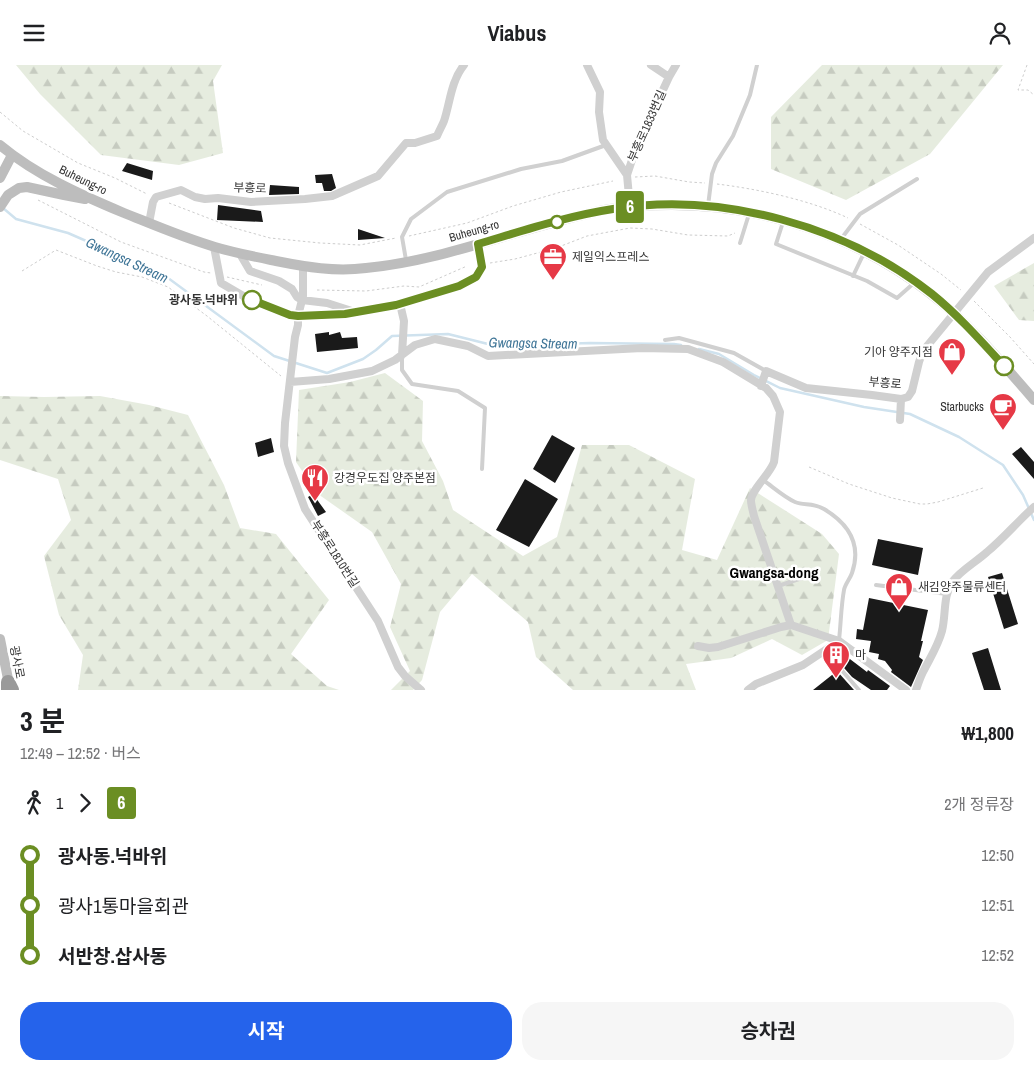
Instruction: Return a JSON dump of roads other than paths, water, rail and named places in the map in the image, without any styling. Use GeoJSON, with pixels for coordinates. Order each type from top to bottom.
{"type":"FeatureCollection","features":[{"type":"Feature","properties":{"kind":"main road","name":"Buheung-ro"},"geometry":{"type":"LineString","coordinates":[[0,145],[33,168],[96,201],[149,223],[214,247],[303,267]]}},
{"type":"Feature","properties":{"kind":"main road"},"geometry":{"type":"LineString","coordinates":[[0,178],[12,155]]}},
{"type":"Feature","properties":{"kind":"main road"},"geometry":{"type":"LineString","coordinates":[[0,207],[8,195],[19,188],[27,187],[96,201]]}},
{"type":"Feature","properties":{"kind":"main road","name":"Buheung-ro"},"geometry":{"type":"LineString","coordinates":[[407,262],[612,209],[661,205],[708,206],[750,212],[798,224],[839,240],[864,251],[915,282],[966,323],[1034,400]]}},
{"type":"Feature","properties":{"kind":"main road"},"geometry":{"type":"LineString","coordinates":[[303,267],[334,270],[365,269],[407,262]]}},
{"type":"Feature","properties":{"kind":"main road","name":"광사로"},"geometry":{"type":"LineString","coordinates":[[0,639],[9,688]]}},
{"type":"Feature","properties":{"kind":"street","name":"부흥로"},"geometry":{"type":"LineString","coordinates":[[149,223],[153,202],[156,197],[181,190],[195,197],[205,199],[218,198],[251,202],[269,201],[332,196],[378,176],[406,143],[415,143],[436,136],[443,123],[460,70],[464,65]]}},
{"type":"Feature","properties":{"kind":"street"},"geometry":{"type":"LineString","coordinates":[[587,65],[600,92],[599,112],[603,140],[607,147]]}},
{"type":"Feature","properties":{"kind":"street","name":"부흥로1833번길"},"geometry":{"type":"LineString","coordinates":[[651,65],[669,77]]}},
{"type":"Feature","properties":{"kind":"street","name":"부흥로1833번길"},"geometry":{"type":"LineString","coordinates":[[630,207],[627,175],[636,148],[676,65]]}},
{"type":"Feature","properties":{"kind":"street","name":"부흥로1833번길"},"geometry":{"type":"LineString","coordinates":[[607,147],[627,175]]}},
{"type":"Feature","properties":{"kind":"street","name":"부흥로"},"geometry":{"type":"LineString","coordinates":[[766,373],[806,388],[901,399],[908,397],[912,391],[923,351],[988,272],[1034,237]]}},
{"type":"Feature","properties":{"kind":"street"},"geometry":{"type":"LineString","coordinates":[[214,247],[221,283],[245,297],[290,315],[298,316],[345,314],[400,303],[459,286],[476,277],[482,267],[478,244]]}},
{"type":"Feature","properties":{"kind":"street"},"geometry":{"type":"LineString","coordinates":[[240,254],[250,271],[279,281],[292,289],[302,300],[327,303],[355,312]]}},
{"type":"Feature","properties":{"kind":"street"},"geometry":{"type":"LineString","coordinates":[[298,316],[303,296],[303,267]]}},
{"type":"Feature","properties":{"kind":"street"},"geometry":{"type":"LineString","coordinates":[[400,303],[404,321],[402,352]]}},
{"type":"Feature","properties":{"kind":"street","name":"부흥로1810번길"},"geometry":{"type":"LineString","coordinates":[[298,316],[285,423],[284,446],[288,463],[305,509],[378,621],[398,667],[405,676],[422,690]]}},
{"type":"Feature","properties":{"kind":"street"},"geometry":{"type":"LineString","coordinates":[[290,378],[328,379],[372,371],[395,360],[402,352],[415,345],[435,339],[468,346],[488,356],[642,348],[688,349],[723,362],[766,388],[773,396],[780,412],[772,469],[752,494],[751,501],[754,516],[791,625]]}},
{"type":"Feature","properties":{"kind":"street"},"geometry":{"type":"LineString","coordinates":[[761,385],[766,373]]}},
{"type":"Feature","properties":{"kind":"street"},"geometry":{"type":"LineString","coordinates":[[900,419],[901,399]]}},
{"type":"Feature","properties":{"kind":"street"},"geometry":{"type":"LineString","coordinates":[[916,690],[938,645],[945,619],[950,587],[956,578],[986,554],[1034,507]]}},
{"type":"Feature","properties":{"kind":"street"},"geometry":{"type":"LineString","coordinates":[[698,646],[718,647],[791,625],[839,641],[901,689]]}},
{"type":"Feature","properties":{"kind":"street"},"geometry":{"type":"LineString","coordinates":[[748,690],[756,684],[803,665],[839,641]]}},
{"type":"Feature","properties":{"kind":"lane"},"geometry":{"type":"LineString","coordinates":[[708,206],[712,174],[716,163],[733,136],[750,95],[757,65]]}},
{"type":"Feature","properties":{"kind":"lane"},"geometry":{"type":"LineString","coordinates":[[407,262],[402,237],[411,219],[447,192],[521,169],[562,161],[607,147]]}},
{"type":"Feature","properties":{"kind":"lane"},"geometry":{"type":"LineString","coordinates":[[839,240],[860,214],[917,179]]}},
{"type":"Feature","properties":{"kind":"lane"},"geometry":{"type":"LineString","coordinates":[[740,243],[750,212]]}},
{"type":"Feature","properties":{"kind":"lane"},"geometry":{"type":"LineString","coordinates":[[784,220],[776,243],[867,281],[897,298],[915,282]]}},
{"type":"Feature","properties":{"kind":"lane"},"geometry":{"type":"LineString","coordinates":[[853,275],[864,251]]}},
{"type":"Feature","properties":{"kind":"lane"},"geometry":{"type":"LineString","coordinates":[[665,340],[678,337],[734,353],[766,373]]}},
{"type":"Feature","properties":{"kind":"lane"},"geometry":{"type":"LineString","coordinates":[[402,352],[402,370],[412,384],[458,391],[485,408],[482,469]]}},
{"type":"Feature","properties":{"kind":"lane"},"geometry":{"type":"LineString","coordinates":[[763,480],[795,502],[812,504],[825,510],[848,529],[856,547],[856,557],[844,591],[839,641]]}},
{"type":"Feature","properties":{"kind":"lane"},"geometry":{"type":"LineString","coordinates":[[778,586],[808,576]]}},
{"type":"Feature","properties":{"kind":"lane"},"geometry":{"type":"LineString","coordinates":[[876,585],[948,594]]}},
{"type":"Feature","properties":{"kind":"lane"},"geometry":{"type":"LineString","coordinates":[[824,650],[859,690]]}},
{"type":"Feature","properties":{"kind":"waterway","name":"Gwangsa Stream"},"geometry":{"type":"LineString","coordinates":[[3,208],[16,219],[68,233],[164,275],[274,356],[327,373],[363,359],[392,336],[448,334],[488,344],[590,343],[681,345]]}},
{"type":"Feature","properties":{"kind":"waterway","name":"Gwangsa Stream"},"geometry":{"type":"LineString","coordinates":[[699,349],[719,354],[780,388],[864,407],[910,414],[959,437],[1003,465],[1023,495],[1034,520]]}},
{"type":"Feature","properties":{"kind":"place","name":"제일익스프레스"},"geometry":{"type":"Point","coordinates":[553,281]}},
{"type":"Feature","properties":{"kind":"place","name":"광사동.넉바위"},"geometry":{"type":"Point","coordinates":[252,300]}},
{"type":"Feature","properties":{"kind":"place","name":"기아 양주지점"},"geometry":{"type":"Point","coordinates":[952,376]}},
{"type":"Feature","properties":{"kind":"place","name":"Starbucks"},"geometry":{"type":"Point","coordinates":[1003,431]}},
{"type":"Feature","properties":{"kind":"place","name":"강경우도집 양주본점"},"geometry":{"type":"Point","coordinates":[315,502]}},
{"type":"Feature","properties":{"kind":"place","name":"새김양주물류센터"},"geometry":{"type":"Point","coordinates":[899,611]}},
{"type":"Feature","properties":{"kind":"place","name":"마"},"geometry":{"type":"Point","coordinates":[836,679]}},
{"type":"Feature","properties":{"kind":"district","name":"Gwangsa-dong"},"geometry":{"type":"Point","coordinates":[774,573]}}]}
